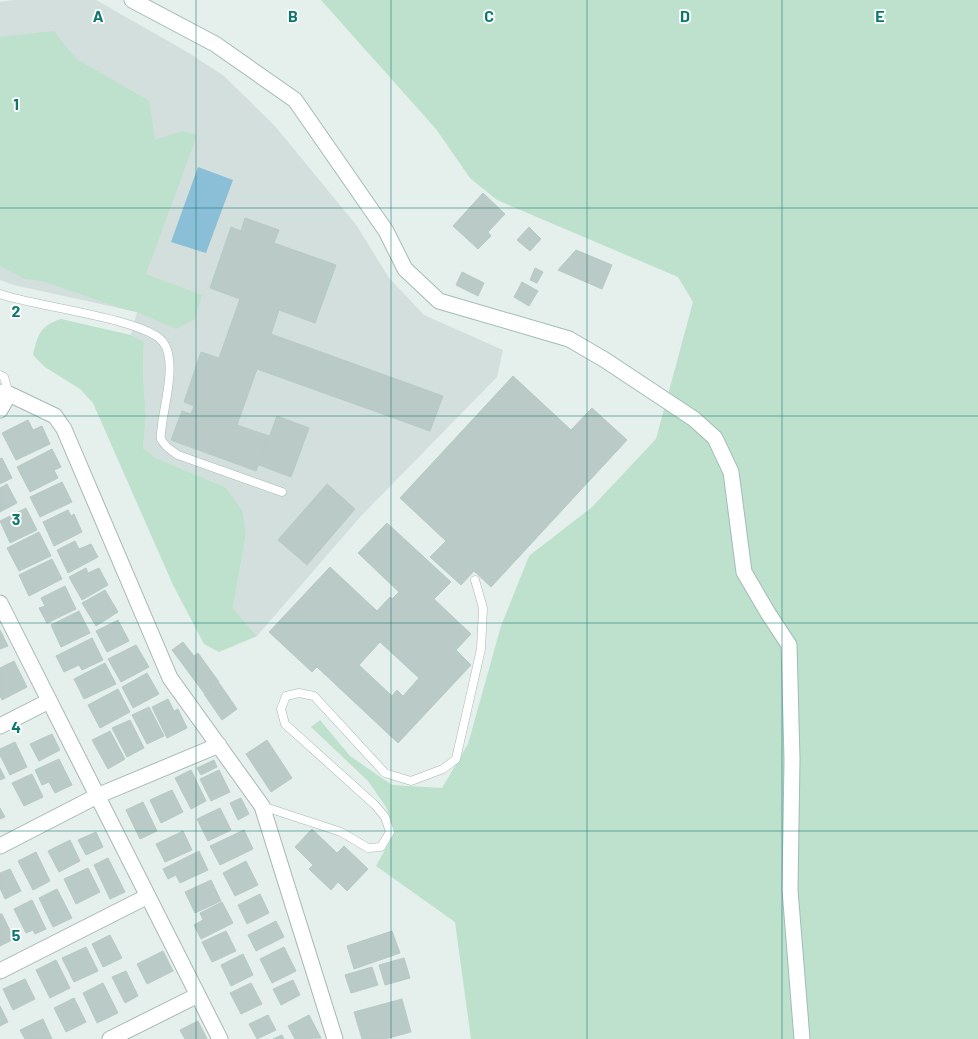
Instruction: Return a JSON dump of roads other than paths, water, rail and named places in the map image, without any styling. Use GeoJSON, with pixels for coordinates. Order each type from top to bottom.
{"type":"FeatureCollection","features":[{"type":"Feature","properties":{"kind":"street"},"geometry":{"type":"LineString","coordinates":[[132,0],[215,44],[295,100],[386,231],[405,269],[439,301],[570,339],[694,418],[715,438],[732,472],[744,572],[789,645],[792,760],[790,890],[802,1039]]}},
{"type":"Feature","properties":{"kind":"street"},"geometry":{"type":"LineString","coordinates":[[0,410],[4,393],[56,416],[64,429],[170,678],[262,806],[336,1039]]}},
{"type":"Feature","properties":{"kind":"street"},"geometry":{"type":"LineString","coordinates":[[1,607],[220,1039]]}},
{"type":"Feature","properties":{"kind":"street"},"geometry":{"type":"LineString","coordinates":[[0,726],[50,701]]}},
{"type":"Feature","properties":{"kind":"street"},"geometry":{"type":"LineString","coordinates":[[0,846],[97,796],[219,745]]}},
{"type":"Feature","properties":{"kind":"street"},"geometry":{"type":"LineString","coordinates":[[0,972],[148,896]]}},
{"type":"Feature","properties":{"kind":"street"},"geometry":{"type":"LineString","coordinates":[[110,1039],[198,995]]}},
{"type":"Feature","properties":{"kind":"lane"},"geometry":{"type":"LineString","coordinates":[[0,294],[128,324],[150,331],[163,341],[169,352],[169,380],[161,438],[166,447],[178,455],[282,492]]}},
{"type":"Feature","properties":{"kind":"lane"},"geometry":{"type":"LineString","coordinates":[[0,375],[4,377],[4,393]]}},
{"type":"Feature","properties":{"kind":"lane"},"geometry":{"type":"LineString","coordinates":[[262,806],[341,832],[368,848],[381,847],[390,832],[385,817],[285,724],[281,709],[286,696],[299,693],[314,696],[385,773],[411,781],[443,768],[456,759],[481,649],[483,608],[474,580]]}},
{"type":"Feature","properties":{"kind":"water"},"geometry":{"type":"Polygon","coordinates":[[[198,167],[233,180],[206,253],[171,242],[198,167]]]}}]}
